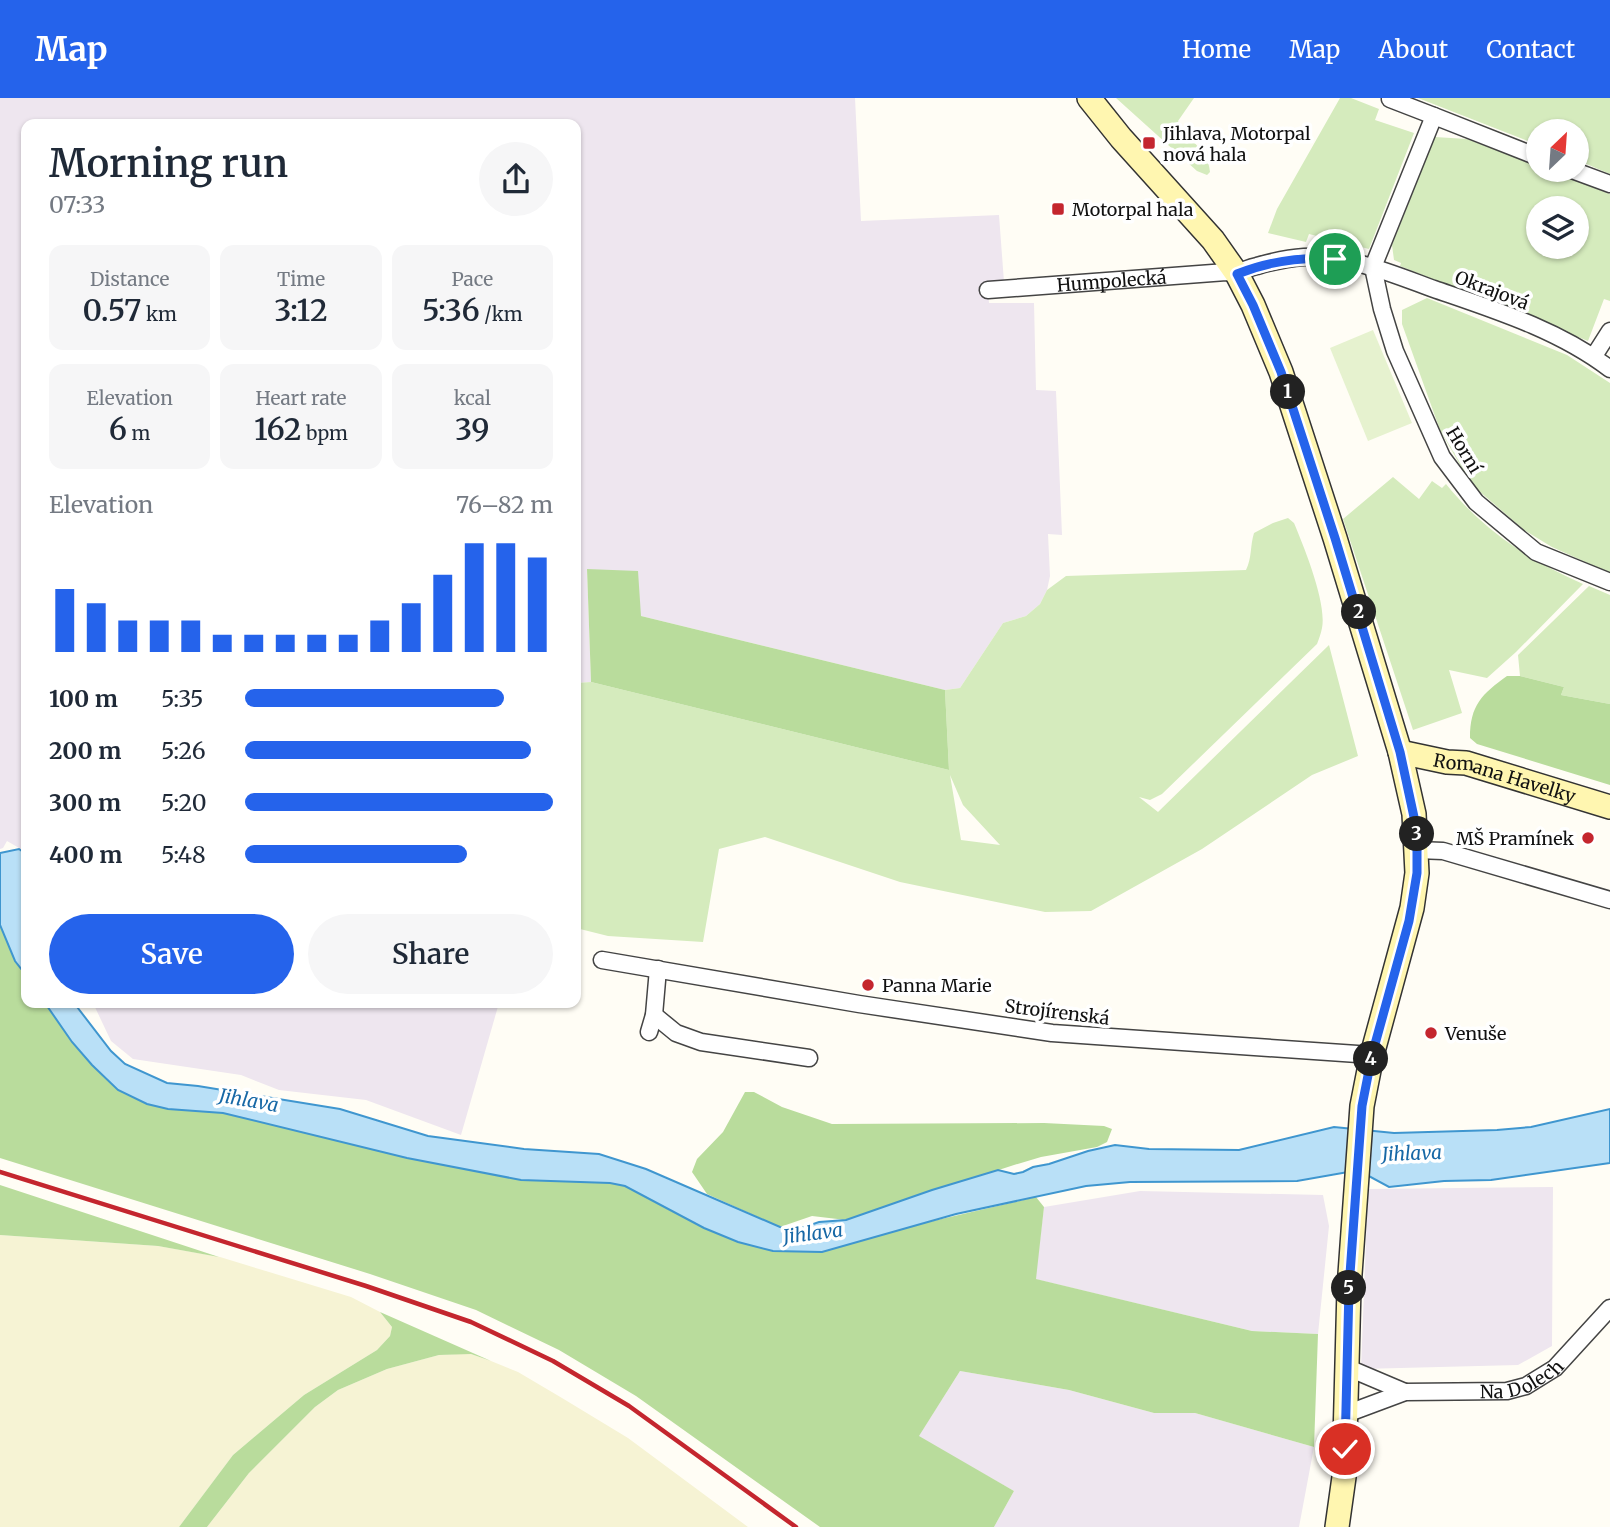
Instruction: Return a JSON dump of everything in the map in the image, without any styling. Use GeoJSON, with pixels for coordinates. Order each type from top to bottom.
{"type":"FeatureCollection","features":[{"type":"Feature","properties":{"kind":"main road"},"geometry":{"type":"LineString","coordinates":[[1089,98],[1121,138],[1213,240],[1237,274],[1253,305],[1281,372],[1362,623],[1400,752],[1415,814],[1417,873],[1409,921],[1372,1055],[1362,1106],[1346,1367],[1344,1478],[1337,1527]]}},
{"type":"Feature","properties":{"kind":"main road","name":"Romana Havelky"},"geometry":{"type":"LineString","coordinates":[[1400,752],[1447,762],[1466,763],[1610,807]]}},
{"type":"Feature","properties":{"kind":"street"},"geometry":{"type":"LineString","coordinates":[[1390,99],[1526,152]]}},
{"type":"Feature","properties":{"kind":"street"},"geometry":{"type":"LineString","coordinates":[[1373,267],[1434,116]]}},
{"type":"Feature","properties":{"kind":"street"},"geometry":{"type":"LineString","coordinates":[[1589,176],[1610,184]]}},
{"type":"Feature","properties":{"kind":"street","name":"Okrajová"},"geometry":{"type":"LineString","coordinates":[[1237,274],[1256,266],[1304,257],[1335,259],[1373,267],[1485,307],[1566,340],[1610,369]]}},
{"type":"Feature","properties":{"kind":"street","name":"Horní"},"geometry":{"type":"LineString","coordinates":[[1373,267],[1395,351],[1442,457],[1455,475],[1476,502],[1536,552],[1610,582]]}},
{"type":"Feature","properties":{"kind":"street","name":"Humpolecká"},"geometry":{"type":"LineString","coordinates":[[988,290],[1226,272],[1237,274]]}},
{"type":"Feature","properties":{"kind":"street"},"geometry":{"type":"LineString","coordinates":[[1594,356],[1610,331]]}},
{"type":"Feature","properties":{"kind":"street"},"geometry":{"type":"LineString","coordinates":[[1417,849],[1443,851],[1610,900]]}},
{"type":"Feature","properties":{"kind":"street","name":"Strojírenská"},"geometry":{"type":"LineString","coordinates":[[602,960],[859,1004],[1052,1033],[1372,1055]]}},
{"type":"Feature","properties":{"kind":"street"},"geometry":{"type":"LineString","coordinates":[[649,1032],[654,1015],[657,969]]}},
{"type":"Feature","properties":{"kind":"street"},"geometry":{"type":"LineString","coordinates":[[654,1015],[676,1033],[701,1042],[809,1058]]}},
{"type":"Feature","properties":{"kind":"street","name":"Na Dolech"},"geometry":{"type":"LineString","coordinates":[[1346,1413],[1405,1392],[1507,1391],[1526,1386],[1555,1368],[1610,1308]]}},
{"type":"Feature","properties":{"kind":"street","name":"Na Dolech"},"geometry":{"type":"LineString","coordinates":[[1346,1367],[1405,1392]]}},
{"type":"Feature","properties":{"kind":"shaded area"},"geometry":{"type":"Polygon","coordinates":[[[0,98],[855,98],[861,221],[999,215],[1004,282],[987,281],[989,303],[1034,303],[1036,390],[1056,391],[1062,535],[1048,534],[1050,576],[1040,604],[1026,616],[1003,623],[960,688],[945,690],[641,616],[587,569],[591,682],[581,683],[581,119],[21,119],[21,849],[7,841],[0,849],[0,98]]]}},
{"type":"Feature","properties":{"kind":"shaded area"},"geometry":{"type":"Polygon","coordinates":[[[95,1008],[498,1008],[461,1135],[366,1100],[279,1090],[241,1075],[133,1059],[111,1041],[95,1008]]]}},
{"type":"Feature","properties":{"kind":"shaded area"},"geometry":{"type":"Polygon","coordinates":[[[1553,1187],[1552,1346],[1518,1365],[1361,1369],[1368,1189],[1553,1187]]]}},
{"type":"Feature","properties":{"kind":"shaded area"},"geometry":{"type":"Polygon","coordinates":[[[1140,1191],[1323,1195],[1329,1226],[1318,1334],[1252,1331],[1035,1279],[1044,1207],[1140,1191]]]}},
{"type":"Feature","properties":{"kind":"shaded area"},"geometry":{"type":"Polygon","coordinates":[[[0,1235],[158,1246],[220,1257],[351,1297],[380,1312],[392,1327],[390,1336],[377,1350],[304,1395],[233,1455],[179,1527],[0,1527],[0,1235]]]}},
{"type":"Feature","properties":{"kind":"shaded area"},"geometry":{"type":"Polygon","coordinates":[[[471,1354],[518,1372],[628,1438],[748,1527],[207,1527],[249,1473],[315,1407],[338,1390],[387,1369],[439,1355],[471,1354]]]}},
{"type":"Feature","properties":{"kind":"shaded area"},"geometry":{"type":"Polygon","coordinates":[[[960,1371],[1069,1390],[1154,1413],[1195,1413],[1314,1447],[1299,1527],[994,1527],[1014,1491],[918,1437],[960,1371]]]}},
{"type":"Feature","properties":{"kind":"green space"},"geometry":{"type":"Polygon","coordinates":[[[1116,98],[1194,98],[1178,121],[1206,157],[1210,172],[1207,175],[1197,171],[1116,98]]]}},
{"type":"Feature","properties":{"kind":"green space"},"geometry":{"type":"Polygon","coordinates":[[[1340,98],[1351,98],[1379,109],[1375,120],[1414,133],[1369,249],[1309,234],[1306,242],[1268,233],[1277,209],[1340,98]]]}},
{"type":"Feature","properties":{"kind":"green space"},"geometry":{"type":"Polygon","coordinates":[[[1418,98],[1610,98],[1610,174],[1589,165],[1589,119],[1526,119],[1526,140],[1418,98]]]}},
{"type":"Feature","properties":{"kind":"green space"},"geometry":{"type":"Polygon","coordinates":[[[1435,137],[1467,139],[1526,161],[1526,182],[1578,182],[1610,194],[1610,301],[1604,299],[1588,341],[1400,266],[1401,263],[1394,260],[1392,245],[1435,137]]]}},
{"type":"Feature","properties":{"kind":"green space"},"geometry":{"type":"Polygon","coordinates":[[[1427,298],[1567,355],[1610,383],[1610,573],[1552,547],[1524,530],[1471,484],[1440,430],[1402,324],[1402,310],[1427,298]]]}},
{"type":"Feature","properties":{"kind":"green space"},"geometry":{"type":"Polygon","coordinates":[[[1373,330],[1412,423],[1368,441],[1330,348],[1373,330]]]}},
{"type":"Feature","properties":{"kind":"green space"},"geometry":{"type":"Polygon","coordinates":[[[1393,477],[1419,499],[1432,481],[1442,488],[1446,484],[1476,516],[1508,543],[1583,584],[1487,678],[1449,670],[1462,713],[1413,730],[1343,519],[1393,477]]]}},
{"type":"Feature","properties":{"kind":"green space"},"geometry":{"type":"Polygon","coordinates":[[[1288,518],[1294,523],[1309,560],[1321,604],[1322,628],[1317,644],[1162,794],[1150,800],[1139,797],[1158,812],[1329,645],[1358,756],[1312,775],[1202,849],[1091,911],[1045,912],[900,882],[765,837],[719,849],[703,942],[608,936],[581,929],[581,683],[591,682],[949,770],[945,690],[960,688],[1003,623],[1026,616],[1040,604],[1047,590],[1066,576],[1246,570],[1254,533],[1288,518]],[[950,775],[961,840],[1000,845],[963,805],[950,775]]]}},
{"type":"Feature","properties":{"kind":"green space"},"geometry":{"type":"Polygon","coordinates":[[[587,569],[638,571],[641,616],[945,690],[949,770],[591,682],[587,569]]]}},
{"type":"Feature","properties":{"kind":"green space"},"geometry":{"type":"Polygon","coordinates":[[[1589,586],[1610,595],[1610,704],[1561,695],[1564,687],[1520,676],[1518,655],[1589,586]]]}},
{"type":"Feature","properties":{"kind":"green space"},"geometry":{"type":"Polygon","coordinates":[[[1507,676],[1520,676],[1564,687],[1561,695],[1610,704],[1610,785],[1477,744],[1470,738],[1472,717],[1479,701],[1507,676]]]}},
{"type":"Feature","properties":{"kind":"green space"},"geometry":{"type":"Polygon","coordinates":[[[0,925],[21,969],[21,1008],[48,1008],[72,1042],[118,1090],[168,1109],[222,1113],[407,1158],[521,1180],[610,1183],[625,1186],[738,1242],[907,1227],[1036,1197],[1044,1207],[1036,1279],[1252,1331],[1318,1334],[1314,1447],[1195,1413],[1154,1413],[1069,1390],[960,1371],[919,1436],[1014,1491],[994,1527],[820,1527],[636,1396],[559,1350],[476,1310],[0,1158],[0,925]]]}},
{"type":"Feature","properties":{"kind":"green space"},"geometry":{"type":"Polygon","coordinates":[[[745,1092],[754,1092],[782,1107],[832,1124],[1044,1123],[1104,1126],[1112,1129],[1107,1142],[1097,1147],[1041,1157],[846,1220],[812,1216],[780,1227],[707,1194],[692,1172],[697,1159],[723,1132],[745,1092]]]}},
{"type":"Feature","properties":{"kind":"green space"},"geometry":{"type":"Polygon","coordinates":[[[0,1185],[219,1257],[158,1246],[0,1235],[0,1185]]]}},
{"type":"Feature","properties":{"kind":"green space"},"geometry":{"type":"Polygon","coordinates":[[[380,1312],[491,1361],[471,1354],[439,1355],[387,1369],[338,1390],[315,1407],[249,1473],[207,1527],[179,1527],[233,1455],[304,1395],[377,1350],[390,1336],[392,1327],[380,1312]]]}},
{"type":"Feature","properties":{"kind":"water"},"geometry":{"type":"Polygon","coordinates":[[[21,850],[21,969],[0,925],[0,853],[21,850]]]}},
{"type":"Feature","properties":{"kind":"water","name":"Jihlava"},"geometry":{"type":"Polygon","coordinates":[[[48,1008],[78,1008],[111,1051],[125,1064],[167,1083],[340,1109],[428,1136],[524,1149],[599,1154],[646,1169],[780,1227],[799,1229],[819,1222],[846,1220],[998,1170],[1014,1174],[1115,1145],[1149,1149],[1239,1150],[1334,1127],[1394,1133],[1497,1130],[1531,1127],[1610,1109],[1610,1163],[1491,1180],[1444,1181],[1389,1187],[1367,1175],[1348,1172],[1297,1181],[1130,1182],[1086,1186],[956,1214],[822,1252],[773,1251],[738,1242],[704,1228],[625,1186],[610,1183],[521,1180],[407,1158],[223,1113],[168,1109],[147,1104],[118,1090],[72,1042],[48,1008]]]}},
{"type":"Feature","properties":{"kind":"railway"},"geometry":{"type":"LineString","coordinates":[[0,1172],[366,1286],[471,1322],[553,1361],[629,1406],[796,1527]]}},
{"type":"Feature","properties":{"kind":"place","name":"Jihlava, Motorpal nová hala"},"geometry":{"type":"Point","coordinates":[1149,143]}},
{"type":"Feature","properties":{"kind":"place","name":"Motorpal hala"},"geometry":{"type":"Point","coordinates":[1058,209]}},
{"type":"Feature","properties":{"kind":"place","name":"MŠ Pramínek"},"geometry":{"type":"Point","coordinates":[1588,838]}},
{"type":"Feature","properties":{"kind":"place","name":"Panna Marie"},"geometry":{"type":"Point","coordinates":[868,985]}},
{"type":"Feature","properties":{"kind":"place","name":"Venuše"},"geometry":{"type":"Point","coordinates":[1431,1033]}},
{"type":"Feature","properties":{"kind":"route"},"geometry":{"type":"LineString","coordinates":[[1335,259],[1304,257],[1256,266],[1237,274],[1269,340],[1281,372],[1335,538],[1400,752],[1417,831],[1417,873],[1409,921],[1367,1074],[1362,1106],[1349,1288],[1345,1449]]}}]}
